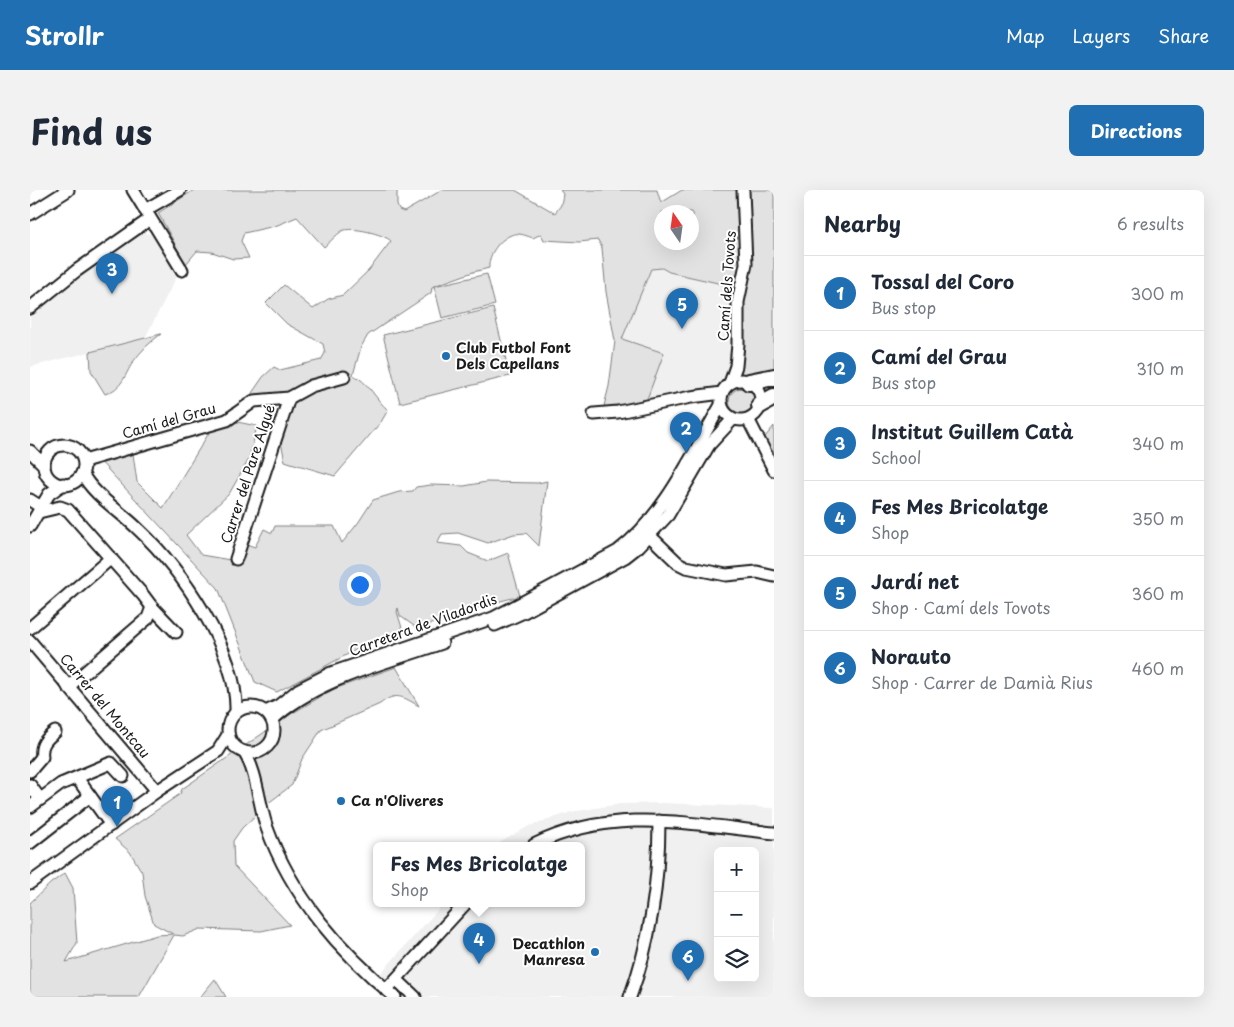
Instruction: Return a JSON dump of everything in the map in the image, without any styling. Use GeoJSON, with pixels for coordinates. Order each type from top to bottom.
{"type":"FeatureCollection","features":[{"type":"Feature","properties":{"kind":"highway"},"geometry":{"type":"LineString","coordinates":[[752,384],[774,377]]}},
{"type":"Feature","properties":{"kind":"street"},"geometry":{"type":"LineString","coordinates":[[30,214],[68,190]]}},
{"type":"Feature","properties":{"kind":"street"},"geometry":{"type":"LineString","coordinates":[[132,190],[182,270]]}},
{"type":"Feature","properties":{"kind":"street"},"geometry":{"type":"LineString","coordinates":[[30,308],[180,190]]}},
{"type":"Feature","properties":{"kind":"street","name":"Camí dels Tovots"},"geometry":{"type":"LineString","coordinates":[[730,383],[736,366],[738,302],[746,264],[743,190]]}},
{"type":"Feature","properties":{"kind":"street","name":"Camí del Grau"},"geometry":{"type":"LineString","coordinates":[[84,460],[227,420],[254,401],[289,398],[311,386],[344,377]]}},
{"type":"Feature","properties":{"kind":"street"},"geometry":{"type":"LineString","coordinates":[[774,383],[752,384],[739,380],[730,383],[722,393],[721,405],[726,414],[733,419],[741,421],[756,414],[765,400],[774,392]]}},
{"type":"Feature","properties":{"kind":"street"},"geometry":{"type":"LineString","coordinates":[[752,384],[765,400]]}},
{"type":"Feature","properties":{"kind":"street"},"geometry":{"type":"LineString","coordinates":[[594,414],[618,412],[691,397],[722,393]]}},
{"type":"Feature","properties":{"kind":"street","name":"Carrer del Pare Algué"},"geometry":{"type":"LineString","coordinates":[[236,559],[289,398]]}},
{"type":"Feature","properties":{"kind":"street","name":"Carretera de Viladordis"},"geometry":{"type":"LineString","coordinates":[[269,716],[298,690],[331,674],[493,618],[618,551],[635,538],[659,509],[679,479],[721,405]]}},
{"type":"Feature","properties":{"kind":"street","name":"Carretera de Viladordis"},"geometry":{"type":"LineString","coordinates":[[269,716],[283,710],[320,687],[495,625],[524,612],[625,557],[650,536],[668,515],[708,445],[733,419]]}},
{"type":"Feature","properties":{"kind":"street"},"geometry":{"type":"LineString","coordinates":[[748,419],[774,470]]}},
{"type":"Feature","properties":{"kind":"street"},"geometry":{"type":"LineString","coordinates":[[44,465],[50,451],[58,446],[71,446],[79,452],[84,460],[82,473],[90,486],[136,527],[177,571],[209,623],[224,655],[235,692],[236,712]]}},
{"type":"Feature","properties":{"kind":"street"},"geometry":{"type":"LineString","coordinates":[[31,452],[50,451]]}},
{"type":"Feature","properties":{"kind":"street"},"geometry":{"type":"LineString","coordinates":[[31,452],[44,465],[50,478],[56,483],[90,486]]}},
{"type":"Feature","properties":{"kind":"street"},"geometry":{"type":"LineString","coordinates":[[49,494],[82,473]]}},
{"type":"Feature","properties":{"kind":"street"},"geometry":{"type":"LineString","coordinates":[[30,526],[49,494],[50,478]]}},
{"type":"Feature","properties":{"kind":"street"},"geometry":{"type":"LineString","coordinates":[[30,500],[40,510]]}},
{"type":"Feature","properties":{"kind":"street"},"geometry":{"type":"LineString","coordinates":[[40,510],[60,507],[68,510],[176,632]]}},
{"type":"Feature","properties":{"kind":"street"},"geometry":{"type":"LineString","coordinates":[[650,536],[678,563],[686,567],[726,574],[757,572],[774,576]]}},
{"type":"Feature","properties":{"kind":"street"},"geometry":{"type":"LineString","coordinates":[[30,628],[112,558]]}},
{"type":"Feature","properties":{"kind":"street"},"geometry":{"type":"LineString","coordinates":[[68,687],[148,618],[152,607]]}},
{"type":"Feature","properties":{"kind":"street","name":"Carrer del Montcau"},"geometry":{"type":"LineString","coordinates":[[30,641],[157,791]]}},
{"type":"Feature","properties":{"kind":"street"},"geometry":{"type":"LineString","coordinates":[[235,692],[250,707]]}},
{"type":"Feature","properties":{"kind":"street"},"geometry":{"type":"LineString","coordinates":[[252,765],[254,757],[258,752],[266,748],[272,741],[274,729],[269,716],[259,708],[250,707],[236,712],[228,723],[228,735],[231,743],[241,751],[252,765],[267,826],[278,855],[306,904],[325,928],[346,953],[392,994],[397,980],[462,907]]}},
{"type":"Feature","properties":{"kind":"street"},"geometry":{"type":"LineString","coordinates":[[30,771],[42,757],[41,751],[45,739],[55,732]]}},
{"type":"Feature","properties":{"kind":"street"},"geometry":{"type":"LineString","coordinates":[[30,883],[157,791],[218,751],[228,735]]}},
{"type":"Feature","properties":{"kind":"street"},"geometry":{"type":"LineString","coordinates":[[218,751],[258,752]]}},
{"type":"Feature","properties":{"kind":"street"},"geometry":{"type":"LineString","coordinates":[[30,807],[61,784],[110,763],[122,776]]}},
{"type":"Feature","properties":{"kind":"street"},"geometry":{"type":"LineString","coordinates":[[77,778],[111,825]]}},
{"type":"Feature","properties":{"kind":"street"},"geometry":{"type":"LineString","coordinates":[[30,785],[40,799]]}},
{"type":"Feature","properties":{"kind":"street"},"geometry":{"type":"LineString","coordinates":[[30,843],[90,796]]}},
{"type":"Feature","properties":{"kind":"street"},"geometry":{"type":"LineString","coordinates":[[540,842],[570,831],[601,823],[629,820],[774,832]]}},
{"type":"Feature","properties":{"kind":"street"},"geometry":{"type":"LineString","coordinates":[[630,997],[650,926],[657,875],[659,821]]}},
{"type":"Feature","properties":{"kind":"street"},"geometry":{"type":"LineString","coordinates":[[397,980],[416,997]]}},
{"type":"Feature","properties":{"kind":"shaded area"},"geometry":{"type":"Polygon","coordinates":[[[194,190],[397,190],[397,205],[399,210],[404,212],[442,190],[515,190],[555,213],[561,205],[563,194],[560,190],[657,190],[661,203],[682,190],[774,190],[774,369],[750,380],[738,375],[740,288],[669,272],[662,268],[651,269],[622,339],[664,353],[644,407],[602,414],[609,386],[615,341],[606,292],[602,248],[598,240],[579,242],[544,240],[541,234],[533,238],[514,234],[504,239],[496,247],[489,263],[489,268],[432,287],[431,293],[368,335],[361,347],[353,375],[368,386],[388,410],[381,422],[335,476],[285,461],[281,442],[295,401],[309,388],[254,401],[252,393],[263,377],[274,367],[280,370],[321,360],[325,353],[323,344],[287,324],[266,303],[284,285],[313,309],[328,299],[343,295],[369,270],[391,241],[382,236],[352,229],[342,231],[324,247],[297,217],[275,226],[244,233],[241,241],[249,258],[233,259],[212,252],[197,251],[186,264],[158,213],[194,190]]]}},
{"type":"Feature","properties":{"kind":"shaded area"},"geometry":{"type":"Polygon","coordinates":[[[150,234],[155,239],[178,274],[145,338],[30,367],[30,317],[75,278],[137,235],[150,234]]]}},
{"type":"Feature","properties":{"kind":"shaded area"},"geometry":{"type":"Polygon","coordinates":[[[662,268],[669,272],[740,288],[738,375],[724,379],[708,395],[644,407],[622,339],[651,269],[662,268]]]}},
{"type":"Feature","properties":{"kind":"shaded area"},"geometry":{"type":"Polygon","coordinates":[[[487,274],[495,305],[442,318],[434,286],[487,274]]]}},
{"type":"Feature","properties":{"kind":"shaded area","name":"Club Futbol Font Dels Capellans"},"geometry":{"type":"Polygon","coordinates":[[[493,308],[510,376],[400,403],[383,335],[493,308]]]}},
{"type":"Feature","properties":{"kind":"shaded area"},"geometry":{"type":"Polygon","coordinates":[[[161,334],[136,358],[119,385],[105,394],[91,371],[90,352],[161,334]]]}},
{"type":"Feature","properties":{"kind":"shaded area"},"geometry":{"type":"Polygon","coordinates":[[[742,388],[751,392],[755,401],[751,410],[742,414],[733,410],[729,401],[733,392],[742,388]]]}},
{"type":"Feature","properties":{"kind":"shaded area"},"geometry":{"type":"Polygon","coordinates":[[[227,420],[257,426],[249,459],[229,494],[186,535],[201,555],[242,562],[246,544],[255,547],[264,529],[272,533],[275,526],[334,526],[342,543],[373,500],[399,492],[413,491],[416,487],[431,485],[464,486],[486,482],[538,483],[547,481],[539,546],[526,533],[514,534],[488,543],[458,533],[442,534],[437,543],[461,546],[468,553],[488,561],[508,553],[520,596],[489,604],[419,628],[400,616],[398,608],[397,612],[404,634],[363,646],[277,692],[255,682],[218,588],[97,458],[132,447],[137,482],[163,508],[215,423],[227,420]]]}},
{"type":"Feature","properties":{"kind":"shaded area"},"geometry":{"type":"Polygon","coordinates":[[[774,426],[774,470],[758,438],[765,437],[774,426]]]}},
{"type":"Feature","properties":{"kind":"shaded area"},"geometry":{"type":"Polygon","coordinates":[[[396,667],[419,706],[404,698],[395,697],[321,730],[302,759],[292,785],[271,801],[242,828],[233,841],[234,866],[290,925],[261,931],[200,929],[183,936],[174,935],[139,997],[30,997],[30,903],[51,883],[65,873],[73,888],[77,943],[66,962],[157,935],[173,934],[154,924],[145,896],[142,872],[130,852],[115,839],[180,794],[182,789],[291,714],[334,689],[396,667]]]}},
{"type":"Feature","properties":{"kind":"shaded area"},"geometry":{"type":"Polygon","coordinates":[[[663,803],[774,808],[774,997],[384,997],[370,985],[440,907],[585,907],[585,842],[501,842],[529,826],[571,812],[620,804],[663,803]]]}},
{"type":"Feature","properties":{"kind":"shaded area"},"geometry":{"type":"Polygon","coordinates":[[[215,979],[226,997],[200,997],[215,979]]]}},
{"type":"Feature","properties":{"kind":"place","name":"Institut Guillem Catà"},"geometry":{"type":"Point","coordinates":[112,294]}},
{"type":"Feature","properties":{"kind":"place","name":"Jardí net"},"geometry":{"type":"Point","coordinates":[682,329]}},
{"type":"Feature","properties":{"kind":"place","name":"Club Futbol Font Dels Capellans"},"geometry":{"type":"Point","coordinates":[446,356]}},
{"type":"Feature","properties":{"kind":"place","name":"Camí del Grau"},"geometry":{"type":"Point","coordinates":[686,453]}},
{"type":"Feature","properties":{"kind":"place","name":"Ca n'Oliveres"},"geometry":{"type":"Point","coordinates":[341,801]}},
{"type":"Feature","properties":{"kind":"place","name":"Tossal del Coro"},"geometry":{"type":"Point","coordinates":[117,827]}},
{"type":"Feature","properties":{"kind":"place","name":"Decathlon Manresa"},"geometry":{"type":"Point","coordinates":[595,952]}},
{"type":"Feature","properties":{"kind":"place","name":"Fes Mes Bricolatge"},"geometry":{"type":"Point","coordinates":[479,964]}},
{"type":"Feature","properties":{"kind":"place","name":"Norauto"},"geometry":{"type":"Point","coordinates":[688,981]}}]}
